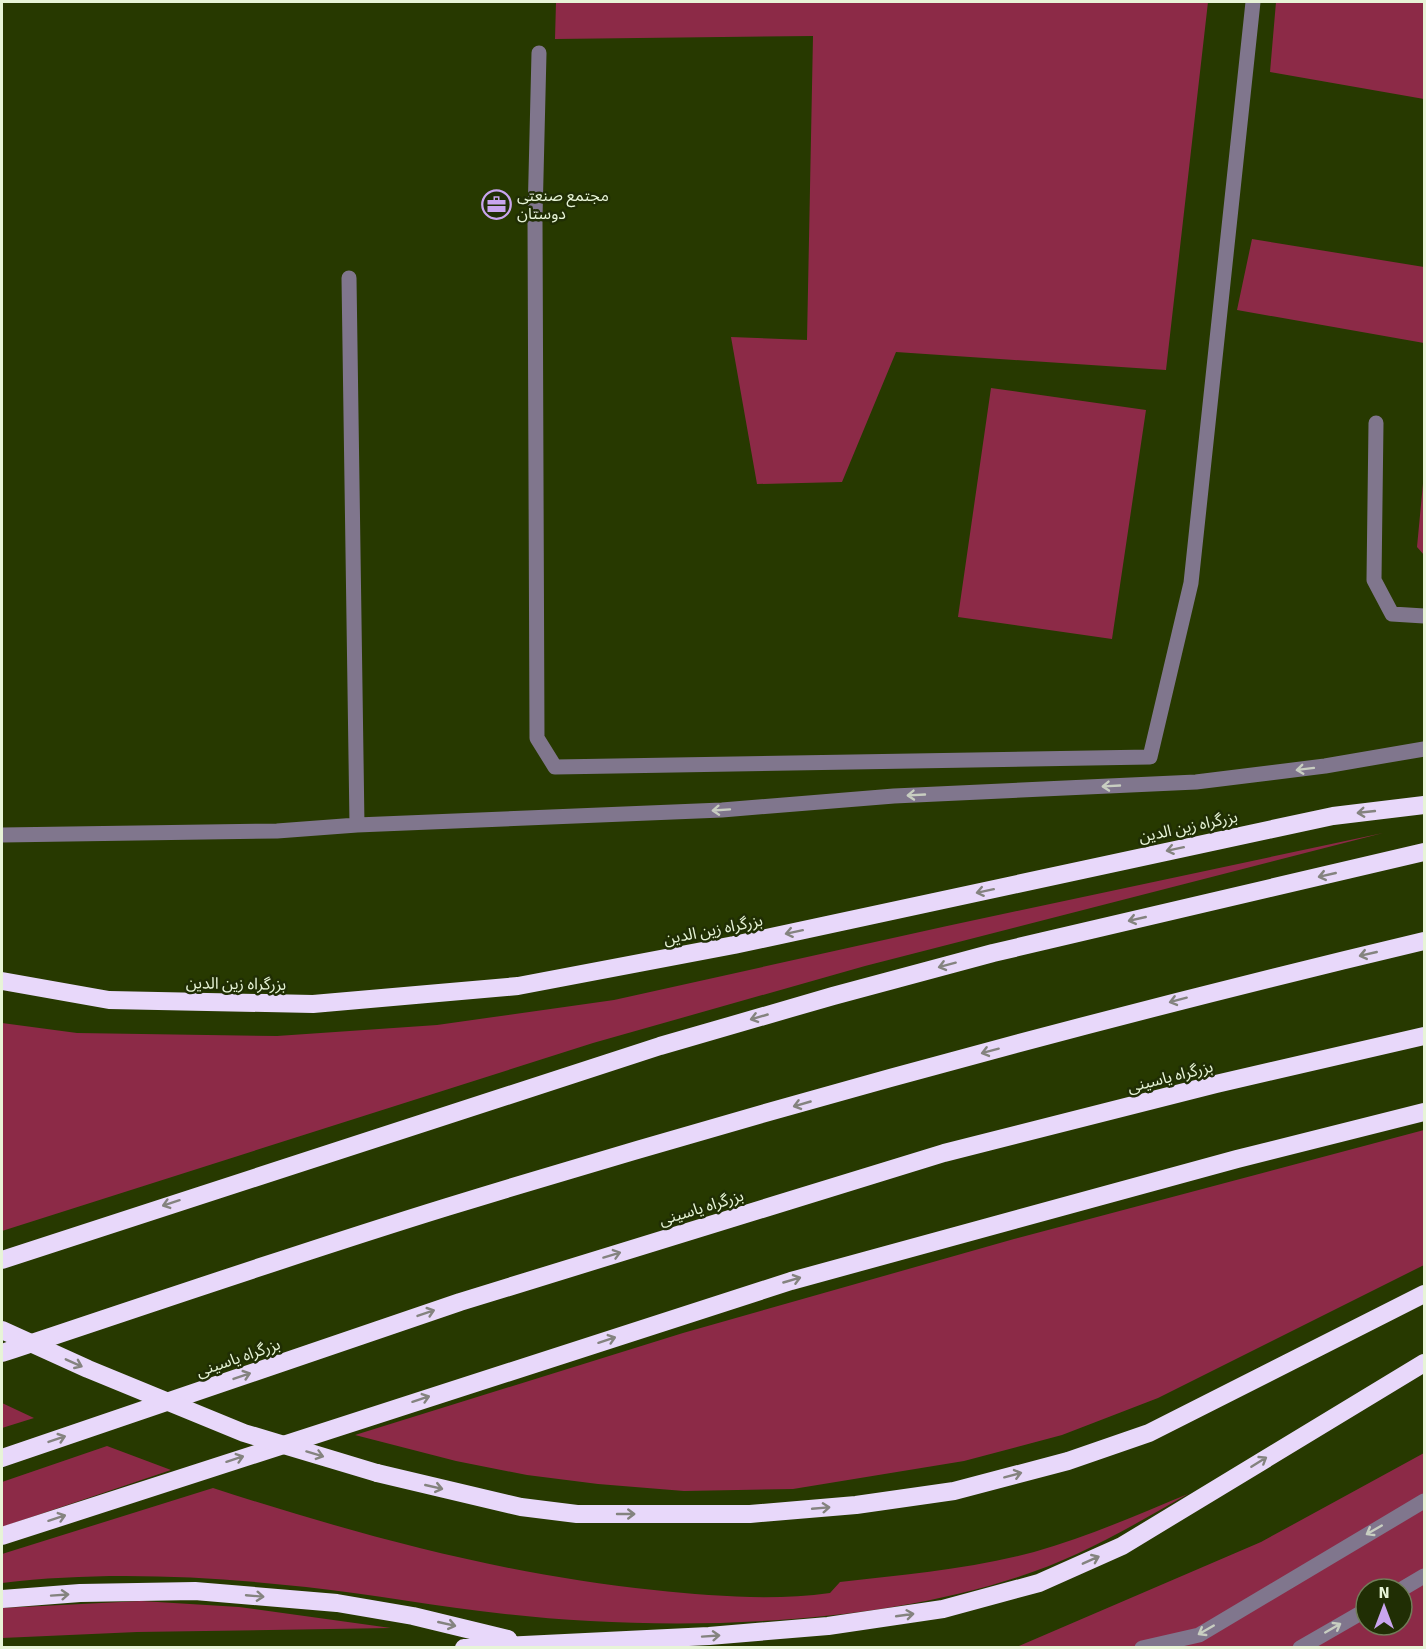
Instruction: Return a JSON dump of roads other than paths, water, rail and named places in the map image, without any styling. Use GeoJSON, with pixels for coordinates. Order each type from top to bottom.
{"type":"FeatureCollection","features":[{"type":"Feature","properties":{"kind":"highway","name":"بزرگراه زین الدین"},"geometry":{"type":"LineString","coordinates":[[2,981],[109,1000],[314,1004],[518,986],[734,945],[1333,816],[1425,806]]}},
{"type":"Feature","properties":{"kind":"highway"},"geometry":{"type":"LineString","coordinates":[[2,1260],[660,1046],[832,996],[993,953],[1425,852]]}},
{"type":"Feature","properties":{"kind":"highway"},"geometry":{"type":"LineString","coordinates":[[2,1353],[446,1208],[697,1134],[1181,999],[1425,941]]}},
{"type":"Feature","properties":{"kind":"highway","name":"بزرگراه یاسینی"},"geometry":{"type":"LineString","coordinates":[[2,1458],[460,1302],[944,1153],[1216,1084],[1425,1036]]}},
{"type":"Feature","properties":{"kind":"highway"},"geometry":{"type":"LineString","coordinates":[[2,1536],[790,1281],[1237,1159],[1425,1112]]}},
{"type":"Feature","properties":{"kind":"highway"},"geometry":{"type":"LineString","coordinates":[[2,1330],[88,1369],[244,1433],[377,1473],[521,1507],[577,1514],[750,1514],[856,1505],[954,1491],[1068,1461],[1149,1433],[1425,1294]]}},
{"type":"Feature","properties":{"kind":"highway"},"geometry":{"type":"LineString","coordinates":[[464,1647],[709,1636],[828,1626],[943,1609],[1040,1583],[1122,1546],[1425,1363]]}},
{"type":"Feature","properties":{"kind":"highway"},"geometry":{"type":"LineString","coordinates":[[2,1599],[80,1593],[195,1591],[348,1605],[413,1616],[530,1644]]}},
{"type":"Feature","properties":{"kind":"lane"},"geometry":{"type":"LineString","coordinates":[[538,53],[535,217],[537,738],[555,767],[1149,757],[1191,584],[1253,2]]}},
{"type":"Feature","properties":{"kind":"lane"},"geometry":{"type":"LineString","coordinates":[[349,278],[357,825]]}},
{"type":"Feature","properties":{"kind":"lane"},"geometry":{"type":"LineString","coordinates":[[1376,423],[1374,580],[1392,614],[1425,616]]}},
{"type":"Feature","properties":{"kind":"lane"},"geometry":{"type":"LineString","coordinates":[[2,835],[277,831],[357,825],[722,810],[894,796],[1196,782],[1325,766],[1425,749]]}},
{"type":"Feature","properties":{"kind":"lane"},"geometry":{"type":"LineString","coordinates":[[1142,1647],[1199,1635],[1425,1501]]}},
{"type":"Feature","properties":{"kind":"lane"},"geometry":{"type":"LineString","coordinates":[[1300,1647],[1354,1617]]}},
{"type":"Feature","properties":{"kind":"place","name":"مجتمع صنعتی دوستان"},"geometry":{"type":"Point","coordinates":[496,204]}}]}
